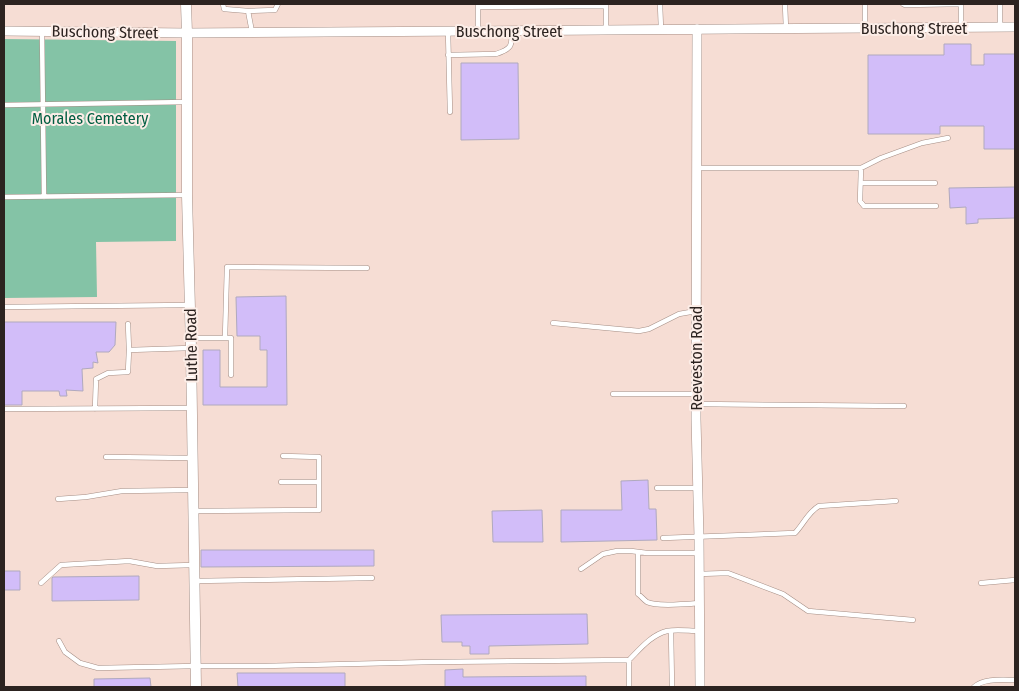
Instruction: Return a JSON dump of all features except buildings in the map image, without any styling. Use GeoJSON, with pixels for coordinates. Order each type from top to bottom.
{"type":"FeatureCollection","features":[{"type":"Feature","properties":{"kind":"street","name":"Luthe Road"},"geometry":{"type":"LineString","coordinates":[[186,4],[187,195],[194,490],[196,687]]}},
{"type":"Feature","properties":{"kind":"street","name":"Buschong Street"},"geometry":{"type":"LineString","coordinates":[[4,31],[187,33],[1015,27]]}},
{"type":"Feature","properties":{"kind":"street","name":"Reeveston Road"},"geometry":{"type":"LineString","coordinates":[[697,29],[696,404],[700,687]]}},
{"type":"Feature","properties":{"kind":"lane"},"geometry":{"type":"LineString","coordinates":[[223,4],[224,9],[248,11],[275,10],[278,4]]}},
{"type":"Feature","properties":{"kind":"lane"},"geometry":{"type":"LineString","coordinates":[[660,4],[661,30]]}},
{"type":"Feature","properties":{"kind":"lane"},"geometry":{"type":"LineString","coordinates":[[786,4],[786,28]]}},
{"type":"Feature","properties":{"kind":"lane"},"geometry":{"type":"LineString","coordinates":[[865,4],[865,28]]}},
{"type":"Feature","properties":{"kind":"lane"},"geometry":{"type":"LineString","coordinates":[[904,4],[961,4],[961,27]]}},
{"type":"Feature","properties":{"kind":"lane"},"geometry":{"type":"LineString","coordinates":[[1000,4],[1000,27]]}},
{"type":"Feature","properties":{"kind":"lane"},"geometry":{"type":"LineString","coordinates":[[478,31],[478,5],[606,5],[606,30]]}},
{"type":"Feature","properties":{"kind":"lane"},"geometry":{"type":"LineString","coordinates":[[248,11],[252,32]]}},
{"type":"Feature","properties":{"kind":"lane"},"geometry":{"type":"LineString","coordinates":[[42,31],[44,197]]}},
{"type":"Feature","properties":{"kind":"lane"},"geometry":{"type":"LineString","coordinates":[[448,31],[450,112]]}},
{"type":"Feature","properties":{"kind":"lane"},"geometry":{"type":"LineString","coordinates":[[448,55],[496,54],[502,52],[511,45],[511,31]]}},
{"type":"Feature","properties":{"kind":"lane"},"geometry":{"type":"LineString","coordinates":[[4,105],[187,102]]}},
{"type":"Feature","properties":{"kind":"lane"},"geometry":{"type":"LineString","coordinates":[[696,168],[861,168],[922,143],[948,138]]}},
{"type":"Feature","properties":{"kind":"lane"},"geometry":{"type":"LineString","coordinates":[[861,168],[860,201],[864,206],[936,206]]}},
{"type":"Feature","properties":{"kind":"lane"},"geometry":{"type":"LineString","coordinates":[[861,183],[935,183]]}},
{"type":"Feature","properties":{"kind":"lane"},"geometry":{"type":"LineString","coordinates":[[4,197],[187,195]]}},
{"type":"Feature","properties":{"kind":"lane"},"geometry":{"type":"LineString","coordinates":[[225,338],[226,267],[367,268]]}},
{"type":"Feature","properties":{"kind":"lane"},"geometry":{"type":"LineString","coordinates":[[4,307],[190,305]]}},
{"type":"Feature","properties":{"kind":"lane"},"geometry":{"type":"LineString","coordinates":[[553,323],[639,331],[649,329],[679,314],[696,311]]}},
{"type":"Feature","properties":{"kind":"lane"},"geometry":{"type":"LineString","coordinates":[[95,408],[96,379],[108,373],[128,372],[128,324]]}},
{"type":"Feature","properties":{"kind":"lane"},"geometry":{"type":"LineString","coordinates":[[129,350],[231,338],[231,375]]}},
{"type":"Feature","properties":{"kind":"lane"},"geometry":{"type":"LineString","coordinates":[[613,394],[696,394]]}},
{"type":"Feature","properties":{"kind":"lane"},"geometry":{"type":"LineString","coordinates":[[696,404],[904,406]]}},
{"type":"Feature","properties":{"kind":"lane"},"geometry":{"type":"LineString","coordinates":[[4,409],[192,408]]}},
{"type":"Feature","properties":{"kind":"lane"},"geometry":{"type":"LineString","coordinates":[[194,511],[319,510],[319,457],[283,456]]}},
{"type":"Feature","properties":{"kind":"lane"},"geometry":{"type":"LineString","coordinates":[[106,457],[193,458]]}},
{"type":"Feature","properties":{"kind":"lane"},"geometry":{"type":"LineString","coordinates":[[281,482],[319,482]]}},
{"type":"Feature","properties":{"kind":"lane"},"geometry":{"type":"LineString","coordinates":[[657,488],[697,488]]}},
{"type":"Feature","properties":{"kind":"lane"},"geometry":{"type":"LineString","coordinates":[[58,498],[86,497],[122,491],[194,490]]}},
{"type":"Feature","properties":{"kind":"lane"},"geometry":{"type":"LineString","coordinates":[[663,538],[795,533],[812,510],[819,506],[896,501]]}},
{"type":"Feature","properties":{"kind":"lane"},"geometry":{"type":"LineString","coordinates":[[581,569],[603,554],[617,551],[660,554],[699,553]]}},
{"type":"Feature","properties":{"kind":"lane"},"geometry":{"type":"LineString","coordinates":[[638,552],[638,594],[646,602],[654,604],[699,603]]}},
{"type":"Feature","properties":{"kind":"lane"},"geometry":{"type":"LineString","coordinates":[[41,583],[61,565],[129,561],[156,566],[195,565]]}},
{"type":"Feature","properties":{"kind":"lane"},"geometry":{"type":"LineString","coordinates":[[699,574],[728,573],[784,594],[808,611],[913,620]]}},
{"type":"Feature","properties":{"kind":"lane"},"geometry":{"type":"LineString","coordinates":[[195,581],[372,578]]}},
{"type":"Feature","properties":{"kind":"lane"},"geometry":{"type":"LineString","coordinates":[[981,583],[1015,580]]}},
{"type":"Feature","properties":{"kind":"lane"},"geometry":{"type":"LineString","coordinates":[[59,641],[65,652],[80,663],[98,668],[265,666],[628,660],[654,636],[668,631],[699,631]]}},
{"type":"Feature","properties":{"kind":"lane"},"geometry":{"type":"LineString","coordinates":[[671,631],[672,687]]}},
{"type":"Feature","properties":{"kind":"lane"},"geometry":{"type":"LineString","coordinates":[[628,660],[630,687]]}},
{"type":"Feature","properties":{"kind":"lane"},"geometry":{"type":"LineString","coordinates":[[974,687],[977,684],[990,680],[1015,680]]}},
{"type":"Feature","properties":{"kind":"green space","name":"Morales Cemetery"},"geometry":{"type":"Polygon","coordinates":[[[4,39],[176,41],[176,241],[96,242],[97,297],[4,298],[4,39]]]}}]}
